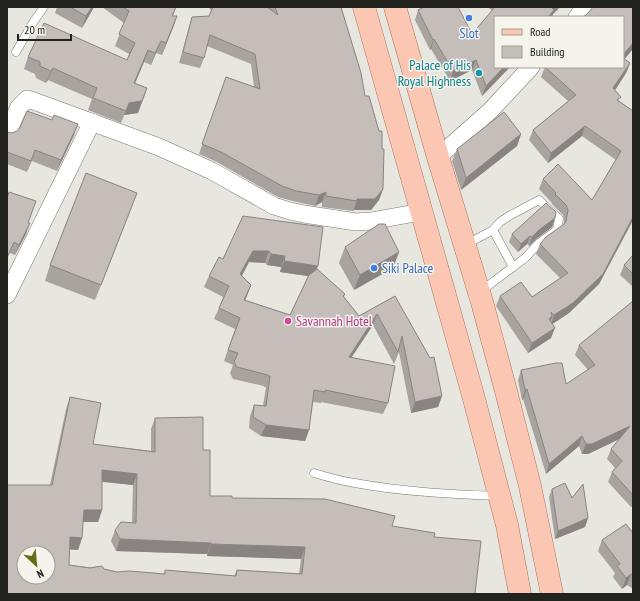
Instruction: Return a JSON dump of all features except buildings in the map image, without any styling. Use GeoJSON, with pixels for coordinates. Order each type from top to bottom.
{"type":"FeatureCollection","features":[{"type":"Feature","properties":{"kind":"main road"},"geometry":{"type":"LineString","coordinates":[[364,7],[473,395],[507,525],[520,594]]}},
{"type":"Feature","properties":{"kind":"main road"},"geometry":{"type":"LineString","coordinates":[[395,7],[479,292],[506,391],[530,486],[552,594]]}},
{"type":"Feature","properties":{"kind":"street"},"geometry":{"type":"LineString","coordinates":[[578,16],[585,7]]}},
{"type":"Feature","properties":{"kind":"street"},"geometry":{"type":"LineString","coordinates":[[438,157],[490,111],[530,68]]}},
{"type":"Feature","properties":{"kind":"street"},"geometry":{"type":"LineString","coordinates":[[7,134],[19,107],[27,100],[31,100],[159,146],[212,171],[274,206],[290,211],[356,222],[371,221],[421,212]]}},
{"type":"Feature","properties":{"kind":"street"},"geometry":{"type":"LineString","coordinates":[[7,295],[92,122]]}},
{"type":"Feature","properties":{"kind":"lane"},"geometry":{"type":"LineString","coordinates":[[16,52],[44,7]]}},
{"type":"Feature","properties":{"kind":"lane"},"geometry":{"type":"LineString","coordinates":[[464,245],[493,230],[504,219],[540,200],[559,218],[557,230],[539,243],[513,268],[479,292]]}},
{"type":"Feature","properties":{"kind":"lane"},"geometry":{"type":"LineString","coordinates":[[493,230],[513,268]]}},
{"type":"Feature","properties":{"kind":"lane"},"geometry":{"type":"LineString","coordinates":[[314,473],[354,483],[398,490],[499,496]]}},
{"type":"Feature","properties":{"kind":"place","name":"Slot"},"geometry":{"type":"Point","coordinates":[469,18]}},
{"type":"Feature","properties":{"kind":"place","name":"Palace of His Royal Highness"},"geometry":{"type":"Point","coordinates":[479,73]}},
{"type":"Feature","properties":{"kind":"place","name":"Siki Palace"},"geometry":{"type":"Point","coordinates":[374,268]}},
{"type":"Feature","properties":{"kind":"place","name":"Savannah Hotel"},"geometry":{"type":"Point","coordinates":[288,321]}}]}
